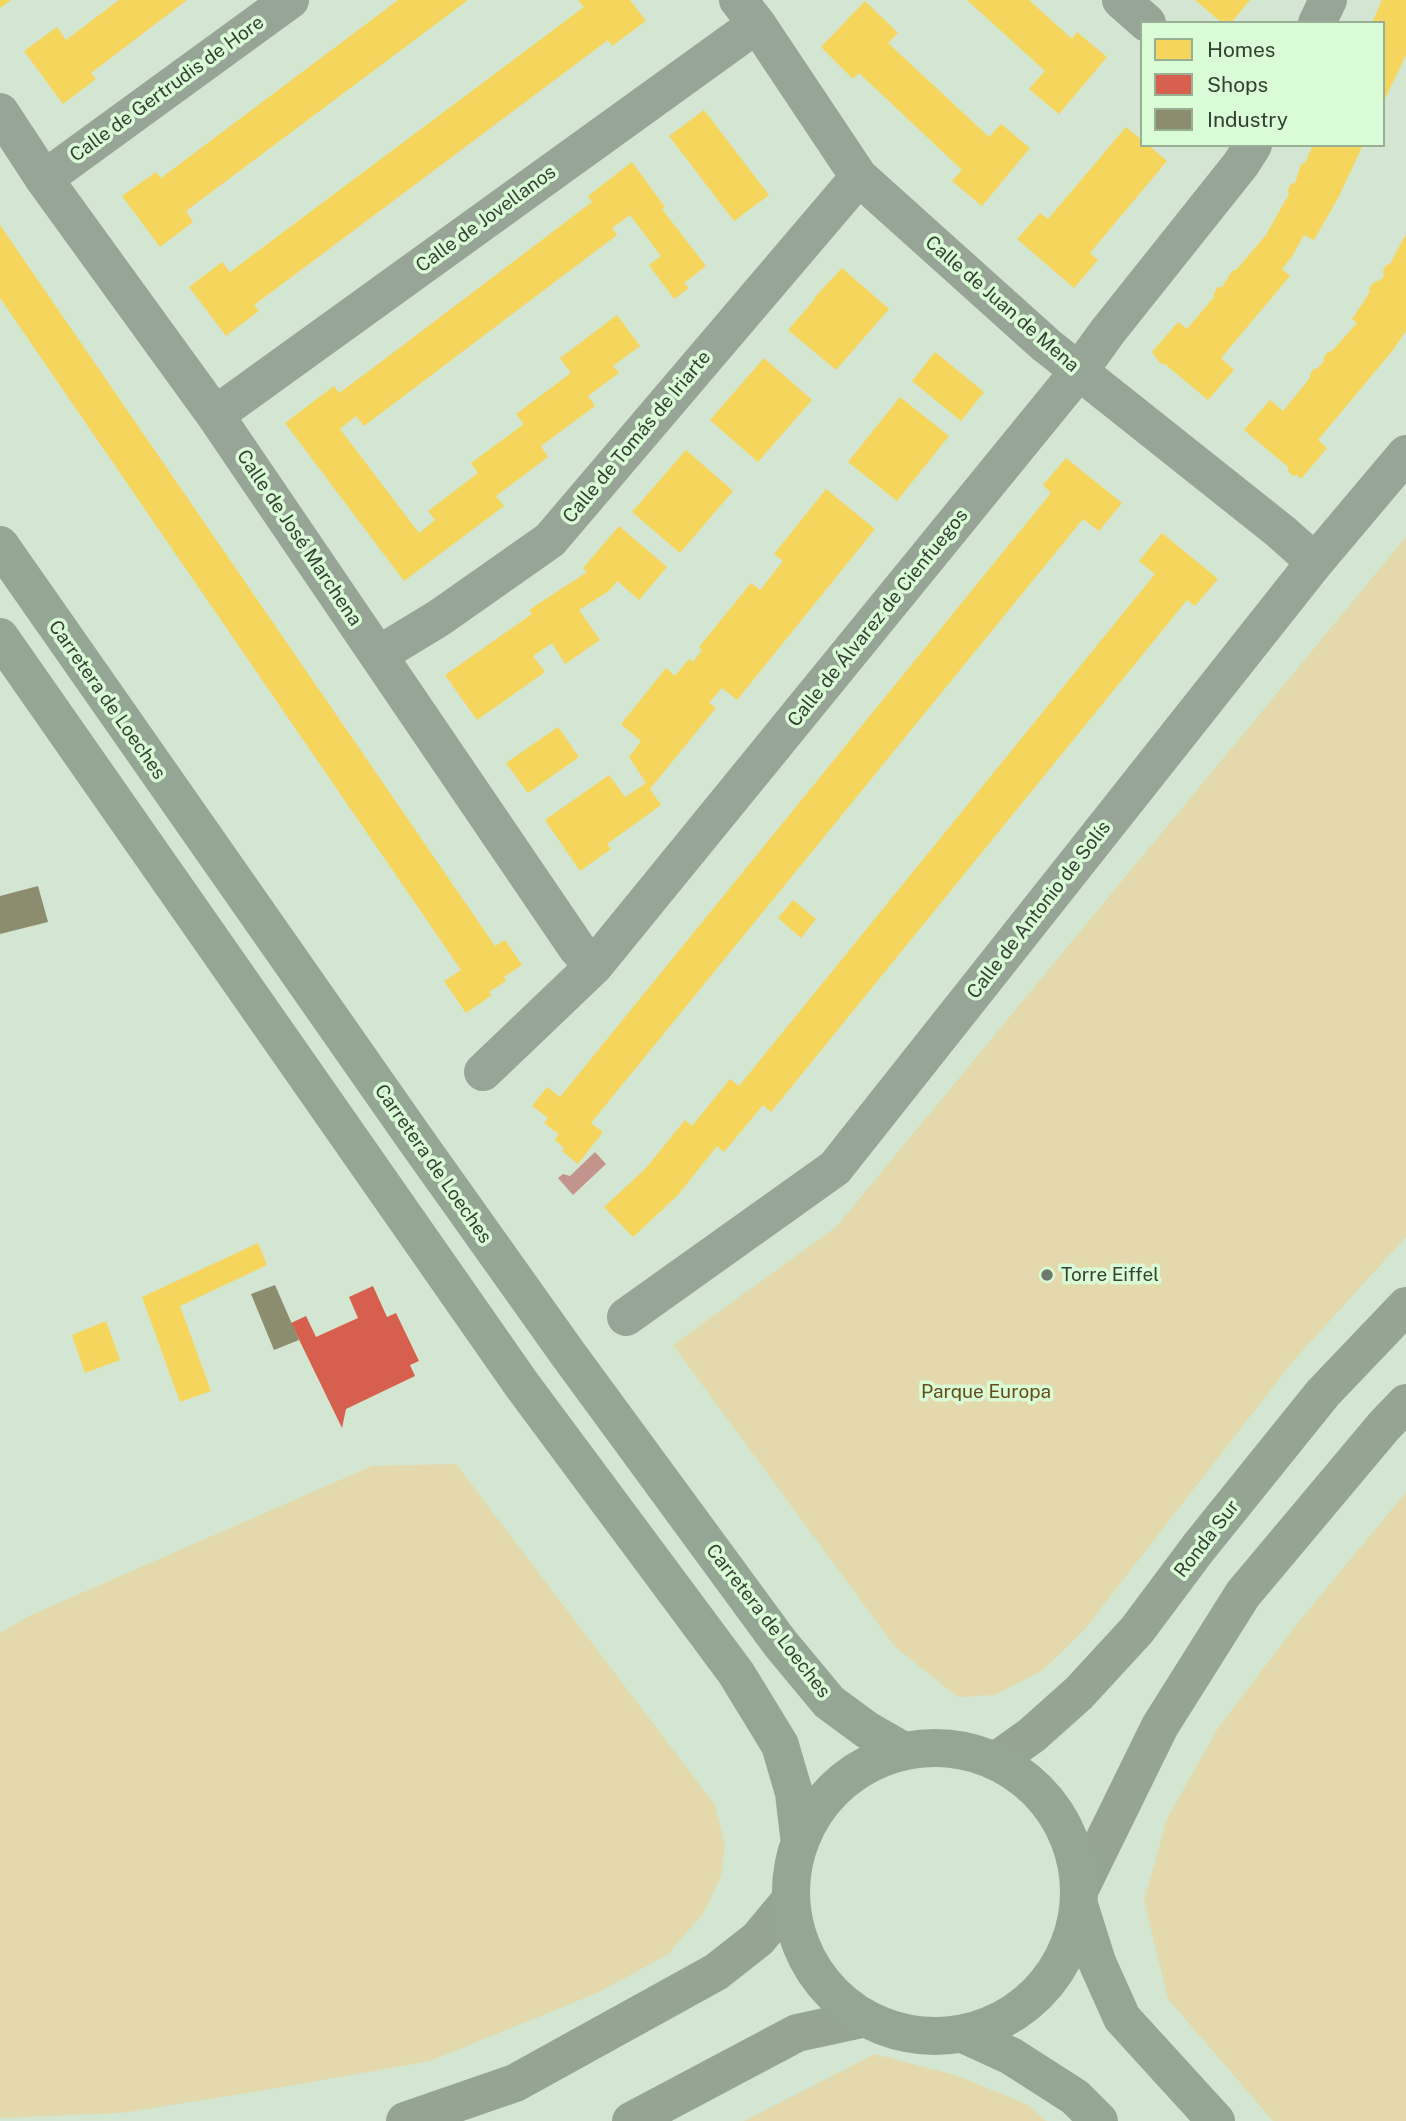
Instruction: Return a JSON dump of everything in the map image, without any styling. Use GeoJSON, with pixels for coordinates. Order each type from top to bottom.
{"type":"FeatureCollection","features":[{"type":"Feature","properties":{"kind":"main road","name":"Carretera de Loeches"},"geometry":{"type":"LineString","coordinates":[[0,545],[568,1354],[780,1643],[830,1702],[867,1730],[902,1750]]}},
{"type":"Feature","properties":{"kind":"main road"},"geometry":{"type":"LineString","coordinates":[[0,637],[522,1385],[736,1673],[780,1745],[794,1793],[799,1836],[788,1903],[811,1970],[862,2020],[912,2037],[965,2035],[999,2023],[1030,2003],[1054,1976],[1071,1944],[1080,1899],[1160,1726],[1244,1594],[1406,1403]]}},
{"type":"Feature","properties":{"kind":"main road","name":"Ronda Sur"},"geometry":{"type":"LineString","coordinates":[[997,1760],[1032,1735],[1079,1693],[1137,1630],[1199,1547],[1323,1393],[1406,1306]]}},
{"type":"Feature","properties":{"kind":"main road"},"geometry":{"type":"LineString","coordinates":[[799,1836],[840,1781],[902,1750],[950,1748],[997,1760],[1034,1785],[1062,1821],[1078,1863],[1080,1899],[1097,1962],[1122,2018],[1216,2121]]}},
{"type":"Feature","properties":{"kind":"main road"},"geometry":{"type":"LineString","coordinates":[[405,2121],[515,2083],[716,1972],[758,1939],[788,1903]]}},
{"type":"Feature","properties":{"kind":"main road"},"geometry":{"type":"LineString","coordinates":[[631,2121],[797,2033],[862,2020]]}},
{"type":"Feature","properties":{"kind":"main road"},"geometry":{"type":"LineString","coordinates":[[965,2035],[1011,2056],[1075,2097],[1099,2121]]}},
{"type":"Feature","properties":{"kind":"street","name":"Calle de Gertrudis de Hore"},"geometry":{"type":"LineString","coordinates":[[44,179],[290,0]]}},
{"type":"Feature","properties":{"kind":"street"},"geometry":{"type":"LineString","coordinates":[[1121,0],[1145,21]]}},
{"type":"Feature","properties":{"kind":"street"},"geometry":{"type":"LineString","coordinates":[[1318,21],[1328,0]]}},
{"type":"Feature","properties":{"kind":"street","name":"Calle de Juan de Mena"},"geometry":{"type":"LineString","coordinates":[[747,12],[859,177],[1046,345],[1315,562]]}},
{"type":"Feature","properties":{"kind":"street","name":"Calle de Jovellanos"},"geometry":{"type":"LineString","coordinates":[[215,415],[747,12]]}},
{"type":"Feature","properties":{"kind":"street","name":"Calle de José Marchena"},"geometry":{"type":"LineString","coordinates":[[0,111],[44,179],[215,415],[577,948],[594,966]]}},
{"type":"Feature","properties":{"kind":"street","name":"Calle de Álvarez de Cienfuegos"},"geometry":{"type":"LineString","coordinates":[[483,1072],[594,966],[1079,371],[1252,147]]}},
{"type":"Feature","properties":{"kind":"street","name":"Calle de Tomás de Iriarte"},"geometry":{"type":"LineString","coordinates":[[378,655],[439,618],[550,540],[859,177]]}},
{"type":"Feature","properties":{"kind":"street","name":"Calle de Antonio de Solís"},"geometry":{"type":"LineString","coordinates":[[626,1317],[835,1168],[1315,562],[1406,454]]}},
{"type":"Feature","properties":{"kind":"green space","name":"Parque Europa"},"geometry":{"type":"Polygon","coordinates":[[[1406,537],[1406,1237],[1294,1360],[1084,1630],[1043,1670],[995,1695],[958,1697],[895,1647],[673,1345],[836,1227],[1406,537]]]}},
{"type":"Feature","properties":{"kind":"green space"},"geometry":{"type":"Polygon","coordinates":[[[456,1464],[715,1805],[725,1844],[721,1876],[703,1914],[667,1955],[597,1993],[430,2061],[121,2113],[0,2118],[0,1633],[29,1616],[372,1466],[456,1464]]]}},
{"type":"Feature","properties":{"kind":"green space"},"geometry":{"type":"Polygon","coordinates":[[[1406,1492],[1406,2121],[1273,2121],[1168,1999],[1144,1901],[1167,1819],[1218,1728],[1297,1624],[1406,1492]]]}},
{"type":"Feature","properties":{"kind":"green space"},"geometry":{"type":"Polygon","coordinates":[[[875,2054],[958,2076],[1028,2105],[1046,2121],[744,2121],[875,2054]]]}},
{"type":"Feature","properties":{"kind":"shaded area"},"geometry":{"type":"Polygon","coordinates":[[[595,1152],[606,1164],[573,1195],[558,1178],[563,1174],[570,1176],[595,1152]]]}},
{"type":"Feature","properties":{"kind":"building: Homes"},"geometry":{"type":"Polygon","coordinates":[[[0,0],[11,0],[0,8],[0,0]]]}},
{"type":"Feature","properties":{"kind":"building: Homes"},"geometry":{"type":"Polygon","coordinates":[[[119,0],[187,0],[91,73],[96,79],[63,104],[24,51],[57,27],[66,40],[119,0]]]}},
{"type":"Feature","properties":{"kind":"building: Homes"},"geometry":{"type":"Polygon","coordinates":[[[398,0],[468,0],[186,211],[193,222],[160,247],[122,196],[156,172],[161,178],[398,0]]]}},
{"type":"Feature","properties":{"kind":"building: Homes"},"geometry":{"type":"Polygon","coordinates":[[[578,0],[630,0],[646,21],[612,46],[608,40],[254,305],[259,311],[226,336],[189,287],[222,262],[230,272],[584,7],[578,0]]]}},
{"type":"Feature","properties":{"kind":"building: Homes"},"geometry":{"type":"Polygon","coordinates":[[[967,0],[1029,0],[1072,39],[1077,32],[1107,57],[1059,114],[1029,89],[1045,71],[967,0]]]}},
{"type":"Feature","properties":{"kind":"building: Homes"},"geometry":{"type":"Polygon","coordinates":[[[1195,0],[1250,0],[1233,21],[1220,21],[1195,0]]]}},
{"type":"Feature","properties":{"kind":"building: Homes"},"geometry":{"type":"Polygon","coordinates":[[[1382,0],[1406,0],[1406,55],[1385,99],[1385,21],[1373,21],[1382,0]]]}},
{"type":"Feature","properties":{"kind":"building: Homes"},"geometry":{"type":"Polygon","coordinates":[[[865,1],[898,33],[888,43],[989,137],[1001,124],[1030,148],[982,206],[952,181],[962,170],[859,73],[853,79],[821,47],[865,1]]]}},
{"type":"Feature","properties":{"kind":"building: Homes"},"geometry":{"type":"Polygon","coordinates":[[[704,110],[769,195],[734,221],[669,136],[704,110]]]}},
{"type":"Feature","properties":{"kind":"building: Homes"},"geometry":{"type":"Polygon","coordinates":[[[1126,127],[1140,138],[1140,147],[1150,147],[1167,161],[1090,253],[1098,260],[1074,288],[1017,239],[1040,213],[1048,219],[1126,127]]]}},
{"type":"Feature","properties":{"kind":"building: Homes"},"geometry":{"type":"Polygon","coordinates":[[[1312,147],[1362,147],[1314,240],[1304,235],[1282,269],[1290,276],[1221,358],[1234,370],[1208,400],[1165,364],[1161,364],[1152,352],[1178,322],[1187,329],[1214,297],[1218,287],[1222,287],[1232,271],[1236,270],[1266,235],[1289,194],[1291,184],[1295,183],[1301,164],[1305,163],[1312,147]]]}},
{"type":"Feature","properties":{"kind":"building: Homes"},"geometry":{"type":"Polygon","coordinates":[[[632,162],[665,207],[662,209],[706,266],[684,283],[689,288],[674,299],[649,265],[661,256],[630,215],[612,228],[617,235],[364,426],[356,416],[340,429],[419,533],[435,520],[428,511],[478,473],[471,463],[524,424],[516,414],[571,373],[560,358],[617,315],[640,346],[613,366],[619,373],[588,396],[595,406],[541,446],[548,457],[496,496],[504,506],[404,581],[285,423],[334,386],[339,393],[365,374],[592,202],[588,196],[632,162]]]}},
{"type":"Feature","properties":{"kind":"building: Homes"},"geometry":{"type":"Polygon","coordinates":[[[0,225],[495,946],[505,940],[522,965],[504,977],[506,981],[489,992],[492,995],[466,1013],[444,981],[461,970],[0,298],[0,225]]]}},
{"type":"Feature","properties":{"kind":"building: Homes"},"geometry":{"type":"Polygon","coordinates":[[[1406,234],[1406,331],[1318,440],[1327,448],[1301,479],[1297,475],[1293,476],[1288,467],[1244,430],[1270,400],[1283,411],[1310,378],[1314,369],[1324,361],[1328,352],[1332,351],[1357,323],[1352,319],[1370,292],[1369,288],[1382,279],[1386,265],[1390,264],[1406,234]]]}},
{"type":"Feature","properties":{"kind":"building: Homes"},"geometry":{"type":"Polygon","coordinates":[[[842,268],[889,309],[836,370],[788,330],[842,268]]]}},
{"type":"Feature","properties":{"kind":"building: Homes"},"geometry":{"type":"Polygon","coordinates":[[[935,352],[984,392],[961,421],[912,381],[935,352]]]}},
{"type":"Feature","properties":{"kind":"building: Homes"},"geometry":{"type":"Polygon","coordinates":[[[764,358],[812,400],[758,462],[710,420],[764,358]]]}},
{"type":"Feature","properties":{"kind":"building: Homes"},"geometry":{"type":"Polygon","coordinates":[[[900,397],[949,436],[897,501],[848,462],[900,397]]]}},
{"type":"Feature","properties":{"kind":"building: Homes"},"geometry":{"type":"Polygon","coordinates":[[[686,450],[733,491],[680,553],[632,512],[686,450]]]}},
{"type":"Feature","properties":{"kind":"building: Homes"},"geometry":{"type":"Polygon","coordinates":[[[1066,458],[1122,503],[1099,531],[1083,519],[591,1123],[603,1132],[578,1164],[562,1151],[564,1148],[555,1140],[559,1134],[544,1123],[548,1118],[532,1106],[547,1087],[560,1097],[1051,493],[1043,485],[1066,458]]]}},
{"type":"Feature","properties":{"kind":"building: Homes"},"geometry":{"type":"Polygon","coordinates":[[[826,489],[875,529],[737,700],[722,688],[709,703],[716,708],[650,789],[661,805],[607,844],[611,849],[580,871],[545,820],[609,775],[625,797],[646,783],[629,757],[641,741],[621,724],[666,668],[675,676],[689,659],[693,662],[702,650],[699,647],[751,583],[760,590],[783,561],[774,554],[826,489]]]}},
{"type":"Feature","properties":{"kind":"building: Homes"},"geometry":{"type":"Polygon","coordinates":[[[619,526],[667,567],[639,600],[617,581],[609,591],[579,610],[600,640],[565,664],[552,643],[533,656],[545,672],[477,720],[445,675],[532,614],[529,610],[587,572],[583,568],[619,526]]]}},
{"type":"Feature","properties":{"kind":"building: Homes"},"geometry":{"type":"Polygon","coordinates":[[[1162,533],[1218,579],[1195,606],[1187,600],[771,1112],[763,1105],[724,1152],[717,1146],[678,1195],[633,1237],[604,1207],[646,1168],[685,1120],[692,1126],[730,1079],[739,1086],[1155,574],[1139,561],[1162,533]]]}},
{"type":"Feature","properties":{"kind":"building: Homes"},"geometry":{"type":"Polygon","coordinates":[[[558,727],[579,757],[528,793],[506,763],[558,727]]]}},
{"type":"Feature","properties":{"kind":"building: Homes"},"geometry":{"type":"Polygon","coordinates":[[[793,900],[816,919],[801,938],[778,918],[793,900]]]}},
{"type":"Feature","properties":{"kind":"building: Homes"},"geometry":{"type":"Polygon","coordinates":[[[258,1243],[267,1265],[180,1306],[211,1391],[180,1402],[142,1297],[258,1243]]]}},
{"type":"Feature","properties":{"kind":"building: Homes"},"geometry":{"type":"Polygon","coordinates":[[[106,1321],[120,1360],[85,1373],[72,1335],[106,1321]]]}},
{"type":"Feature","properties":{"kind":"building: Shops"},"geometry":{"type":"Polygon","coordinates":[[[373,1286],[387,1317],[396,1313],[419,1361],[410,1365],[415,1376],[346,1409],[342,1428],[291,1323],[306,1316],[316,1337],[358,1318],[349,1297],[373,1286]]]}},
{"type":"Feature","properties":{"kind":"building: Industry"},"geometry":{"type":"Polygon","coordinates":[[[38,886],[48,922],[0,934],[0,896],[38,886]]]}},
{"type":"Feature","properties":{"kind":"building: Industry"},"geometry":{"type":"Polygon","coordinates":[[[275,1285],[299,1340],[274,1350],[251,1294],[275,1285]]]}},
{"type":"Feature","properties":{"kind":"place","name":"Torre Eiffel"},"geometry":{"type":"Point","coordinates":[1047,1275]}}]}
